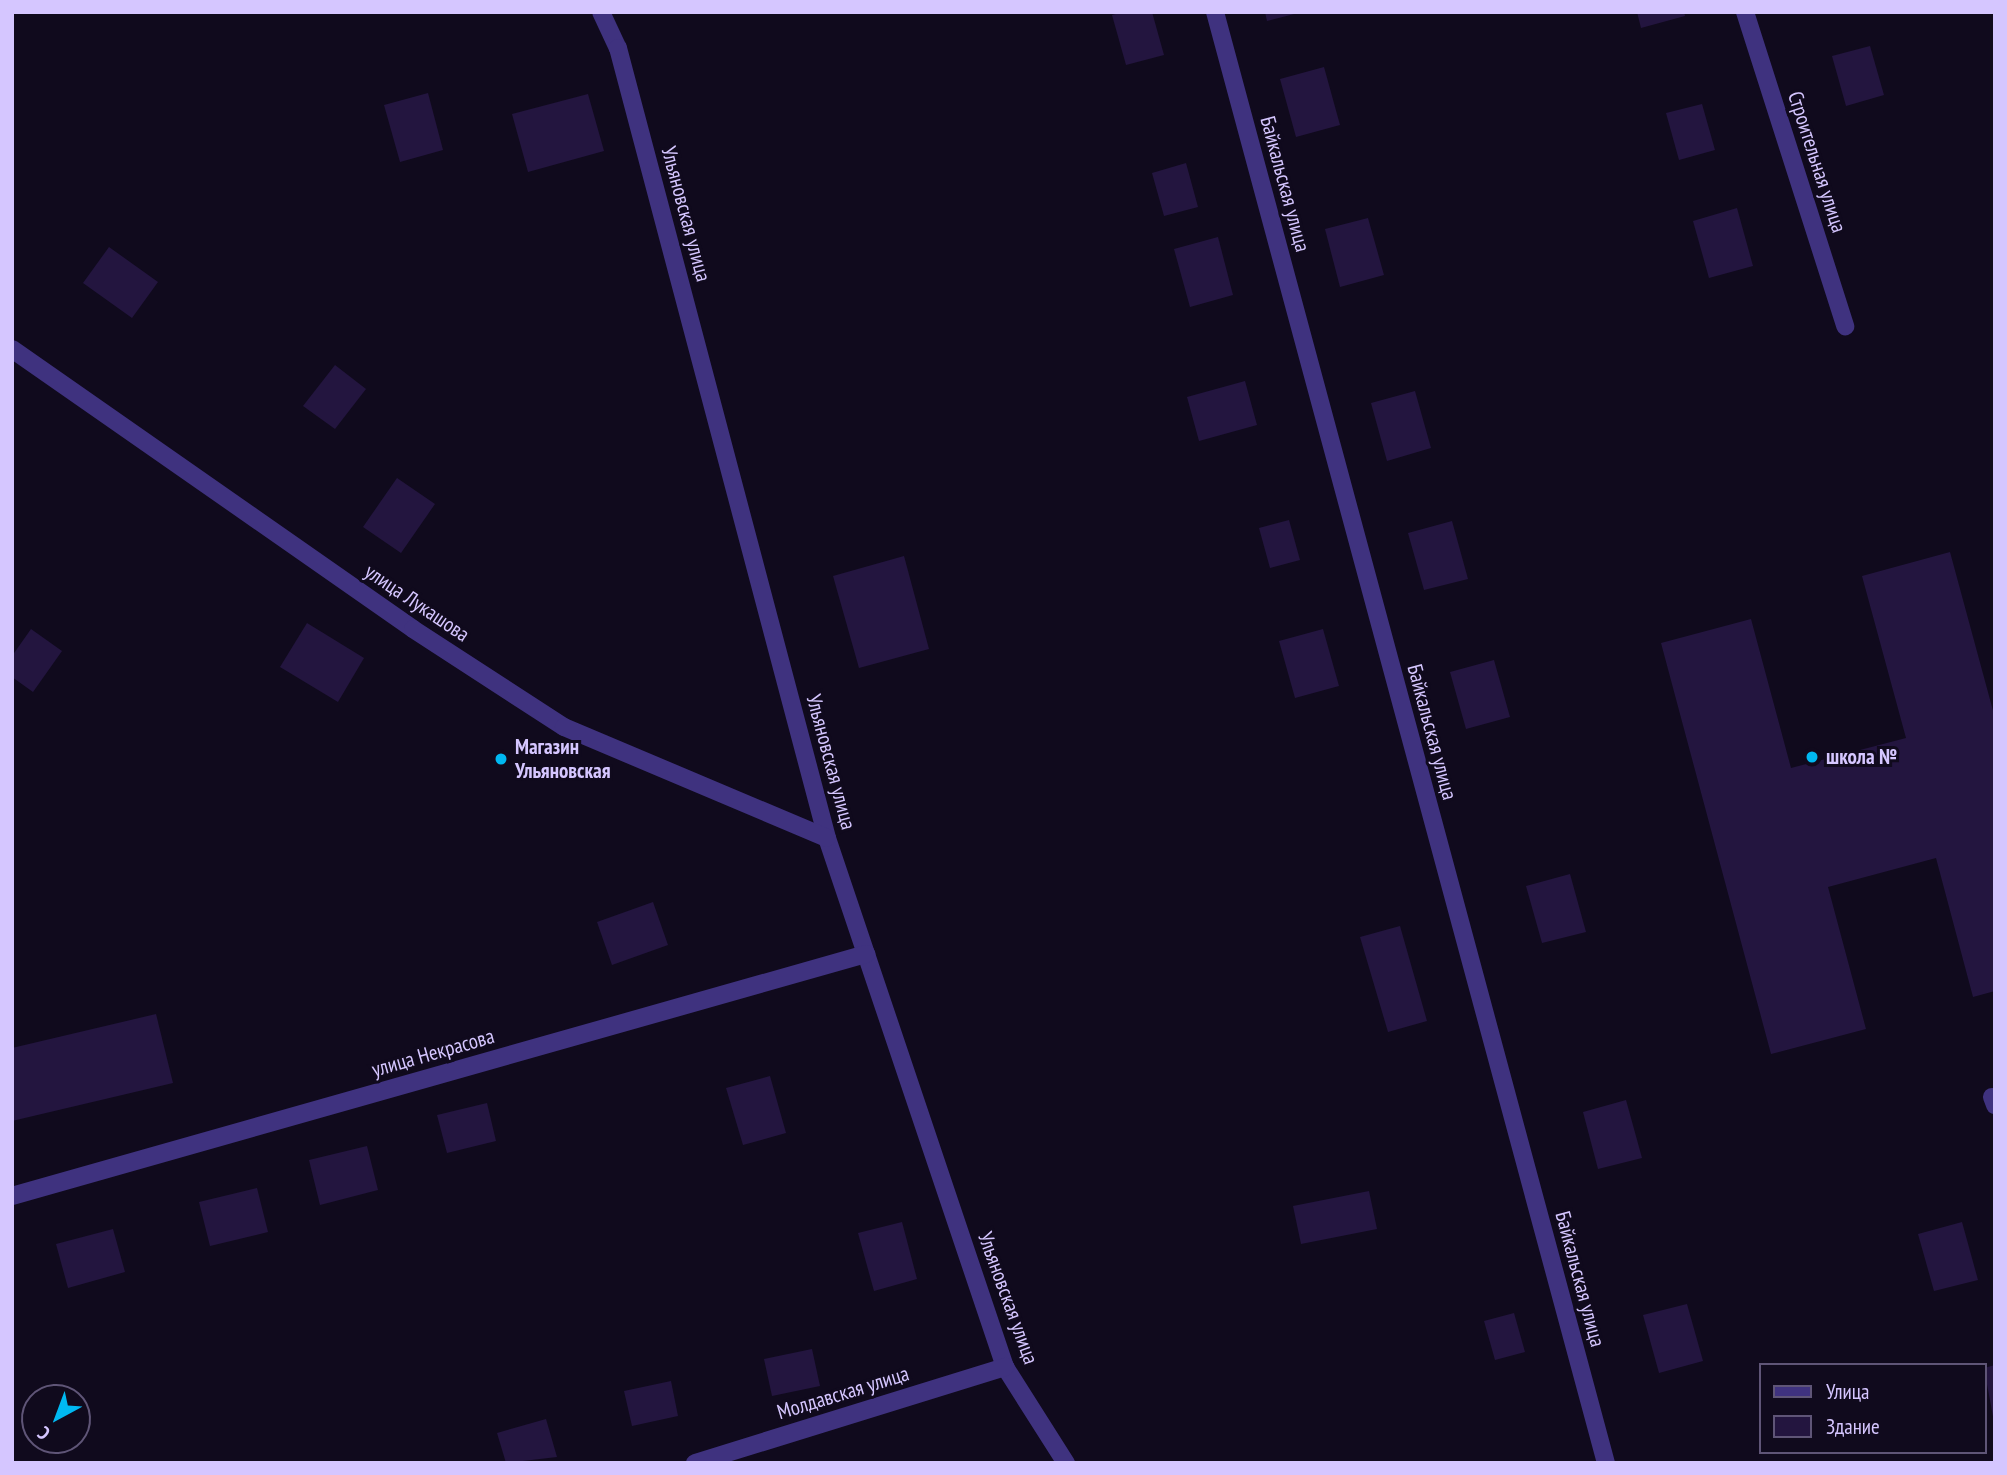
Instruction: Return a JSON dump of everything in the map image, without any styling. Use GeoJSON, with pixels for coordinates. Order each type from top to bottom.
{"type":"FeatureCollection","features":[{"type":"Feature","properties":{"kind":"street","name":"Ульяновская улица"},"geometry":{"type":"LineString","coordinates":[[601,12],[618,48],[827,838],[1005,1367],[1066,1463]]}},
{"type":"Feature","properties":{"kind":"street","name":"Байкальская улица"},"geometry":{"type":"LineString","coordinates":[[1215,12],[1606,1463]]}},
{"type":"Feature","properties":{"kind":"street","name":"Строительная улица"},"geometry":{"type":"LineString","coordinates":[[1745,12],[1845,326]]}},
{"type":"Feature","properties":{"kind":"street","name":"улица Лукашова"},"geometry":{"type":"LineString","coordinates":[[12,349],[413,629],[565,727],[827,838]]}},
{"type":"Feature","properties":{"kind":"street","name":"улица Некрасова"},"geometry":{"type":"LineString","coordinates":[[12,1196],[866,954]]}},
{"type":"Feature","properties":{"kind":"street","name":"Молдавская улица"},"geometry":{"type":"LineString","coordinates":[[695,1463],[1005,1367]]}},
{"type":"Feature","properties":{"kind":"building"},"geometry":{"type":"Polygon","coordinates":[[[1123,12],[1152,12],[1164,55],[1126,65],[1112,15],[1123,12]]]}},
{"type":"Feature","properties":{"kind":"building"},"geometry":{"type":"Polygon","coordinates":[[[1265,12],[1298,12],[1298,13],[1267,21],[1265,12]]]}},
{"type":"Feature","properties":{"kind":"building"},"geometry":{"type":"Polygon","coordinates":[[[1637,12],[1684,12],[1685,16],[1641,28],[1637,12]]]}},
{"type":"Feature","properties":{"kind":"building"},"geometry":{"type":"Polygon","coordinates":[[[1870,46],[1884,95],[1846,106],[1832,56],[1870,46]]]}},
{"type":"Feature","properties":{"kind":"building"},"geometry":{"type":"Polygon","coordinates":[[[1324,67],[1340,125],[1296,137],[1280,79],[1324,67]]]}},
{"type":"Feature","properties":{"kind":"building"},"geometry":{"type":"Polygon","coordinates":[[[428,93],[443,150],[400,162],[384,105],[428,93]]]}},
{"type":"Feature","properties":{"kind":"building"},"geometry":{"type":"Polygon","coordinates":[[[588,94],[604,151],[528,172],[512,114],[588,94]]]}},
{"type":"Feature","properties":{"kind":"building"},"geometry":{"type":"Polygon","coordinates":[[[1702,104],[1715,150],[1679,160],[1666,113],[1702,104]]]}},
{"type":"Feature","properties":{"kind":"building"},"geometry":{"type":"Polygon","coordinates":[[[1186,163],[1198,207],[1164,216],[1152,173],[1186,163]]]}},
{"type":"Feature","properties":{"kind":"building"},"geometry":{"type":"Polygon","coordinates":[[[1737,208],[1753,266],[1709,278],[1693,221],[1737,208]]]}},
{"type":"Feature","properties":{"kind":"building"},"geometry":{"type":"Polygon","coordinates":[[[1368,218],[1384,275],[1340,287],[1325,229],[1368,218]]]}},
{"type":"Feature","properties":{"kind":"building"},"geometry":{"type":"Polygon","coordinates":[[[1218,237],[1233,295],[1190,307],[1174,249],[1218,237]]]}},
{"type":"Feature","properties":{"kind":"building"},"geometry":{"type":"Polygon","coordinates":[[[109,247],[158,282],[132,318],[83,283],[109,247]]]}},
{"type":"Feature","properties":{"kind":"building"},"geometry":{"type":"Polygon","coordinates":[[[335,365],[366,389],[335,429],[303,406],[335,365]]]}},
{"type":"Feature","properties":{"kind":"building"},"geometry":{"type":"Polygon","coordinates":[[[1245,381],[1257,425],[1199,441],[1187,397],[1245,381]]]}},
{"type":"Feature","properties":{"kind":"building"},"geometry":{"type":"Polygon","coordinates":[[[1415,391],[1431,448],[1387,461],[1371,403],[1415,391]]]}},
{"type":"Feature","properties":{"kind":"building"},"geometry":{"type":"Polygon","coordinates":[[[397,478],[435,504],[401,553],[363,527],[397,478]]]}},
{"type":"Feature","properties":{"kind":"building"},"geometry":{"type":"Polygon","coordinates":[[[1289,520],[1300,560],[1270,568],[1259,528],[1289,520]]]}},
{"type":"Feature","properties":{"kind":"building"},"geometry":{"type":"Polygon","coordinates":[[[1452,521],[1468,579],[1424,590],[1408,533],[1452,521]]]}},
{"type":"Feature","properties":{"kind":"building"},"geometry":{"type":"Polygon","coordinates":[[[1950,552],[1995,718],[1995,991],[1973,997],[1936,858],[1828,887],[1866,1029],[1771,1054],[1661,643],[1751,619],[1791,768],[1906,738],[1862,576],[1950,552]]]}},
{"type":"Feature","properties":{"kind":"building"},"geometry":{"type":"Polygon","coordinates":[[[904,556],[929,649],[859,668],[833,576],[904,556]]]}},
{"type":"Feature","properties":{"kind":"building"},"geometry":{"type":"Polygon","coordinates":[[[307,623],[364,658],[338,702],[280,667],[307,623]]]}},
{"type":"Feature","properties":{"kind":"building"},"geometry":{"type":"Polygon","coordinates":[[[31,629],[62,651],[33,692],[12,677],[12,656],[31,629]]]}},
{"type":"Feature","properties":{"kind":"building"},"geometry":{"type":"Polygon","coordinates":[[[1323,629],[1339,686],[1295,698],[1279,641],[1323,629]]]}},
{"type":"Feature","properties":{"kind":"building"},"geometry":{"type":"Polygon","coordinates":[[[1494,660],[1510,717],[1466,729],[1450,672],[1494,660]]]}},
{"type":"Feature","properties":{"kind":"building"},"geometry":{"type":"Polygon","coordinates":[[[1570,874],[1586,932],[1542,943],[1526,886],[1570,874]]]}},
{"type":"Feature","properties":{"kind":"building"},"geometry":{"type":"Polygon","coordinates":[[[653,902],[668,945],[612,965],[597,922],[653,902]]]}},
{"type":"Feature","properties":{"kind":"building"},"geometry":{"type":"Polygon","coordinates":[[[1400,926],[1427,1021],[1388,1032],[1360,937],[1400,926]]]}},
{"type":"Feature","properties":{"kind":"building"},"geometry":{"type":"Polygon","coordinates":[[[156,1014],[173,1083],[12,1121],[12,1048],[156,1014]]]}},
{"type":"Feature","properties":{"kind":"building"},"geometry":{"type":"Polygon","coordinates":[[[770,1076],[786,1133],[743,1145],[726,1088],[770,1076]]]}},
{"type":"Feature","properties":{"kind":"building"},"geometry":{"type":"Polygon","coordinates":[[[1626,1100],[1642,1158],[1598,1169],[1583,1112],[1626,1100]]]}},
{"type":"Feature","properties":{"kind":"building"},"geometry":{"type":"Polygon","coordinates":[[[487,1103],[496,1141],[447,1153],[437,1115],[487,1103]]]}},
{"type":"Feature","properties":{"kind":"building"},"geometry":{"type":"Polygon","coordinates":[[[367,1146],[378,1190],[320,1205],[309,1160],[367,1146]]]}},
{"type":"Feature","properties":{"kind":"building"},"geometry":{"type":"Polygon","coordinates":[[[257,1188],[268,1232],[210,1246],[199,1202],[257,1188]]]}},
{"type":"Feature","properties":{"kind":"building"},"geometry":{"type":"Polygon","coordinates":[[[1369,1191],[1377,1229],[1301,1244],[1293,1206],[1369,1191]]]}},
{"type":"Feature","properties":{"kind":"building"},"geometry":{"type":"Polygon","coordinates":[[[902,1222],[917,1279],[874,1291],[858,1233],[902,1222]]]}},
{"type":"Feature","properties":{"kind":"building"},"geometry":{"type":"Polygon","coordinates":[[[1962,1222],[1978,1280],[1934,1291],[1918,1234],[1962,1222]]]}},
{"type":"Feature","properties":{"kind":"building"},"geometry":{"type":"Polygon","coordinates":[[[113,1229],[125,1272],[68,1288],[56,1244],[113,1229]]]}},
{"type":"Feature","properties":{"kind":"building"},"geometry":{"type":"Polygon","coordinates":[[[1687,1304],[1703,1361],[1659,1373],[1643,1315],[1687,1304]]]}},
{"type":"Feature","properties":{"kind":"building"},"geometry":{"type":"Polygon","coordinates":[[[1514,1313],[1525,1352],[1495,1360],[1484,1321],[1514,1313]]]}},
{"type":"Feature","properties":{"kind":"building"},"geometry":{"type":"Polygon","coordinates":[[[812,1349],[820,1386],[772,1396],[764,1359],[812,1349]]]}},
{"type":"Feature","properties":{"kind":"building"},"geometry":{"type":"Polygon","coordinates":[[[1995,1365],[1995,1422],[1986,1379],[1986,1367],[1995,1365]]]}},
{"type":"Feature","properties":{"kind":"building"},"geometry":{"type":"Polygon","coordinates":[[[671,1381],[678,1416],[632,1426],[624,1391],[671,1381]]]}},
{"type":"Feature","properties":{"kind":"building"},"geometry":{"type":"Polygon","coordinates":[[[546,1419],[557,1457],[506,1463],[497,1433],[546,1419]]]}},
{"type":"Feature","properties":{"kind":"place","name":"школа №"},"geometry":{"type":"Point","coordinates":[1812,757]}},
{"type":"Feature","properties":{"kind":"place","name":"Магазин Ульяновская"},"geometry":{"type":"Point","coordinates":[501,759]}}]}
